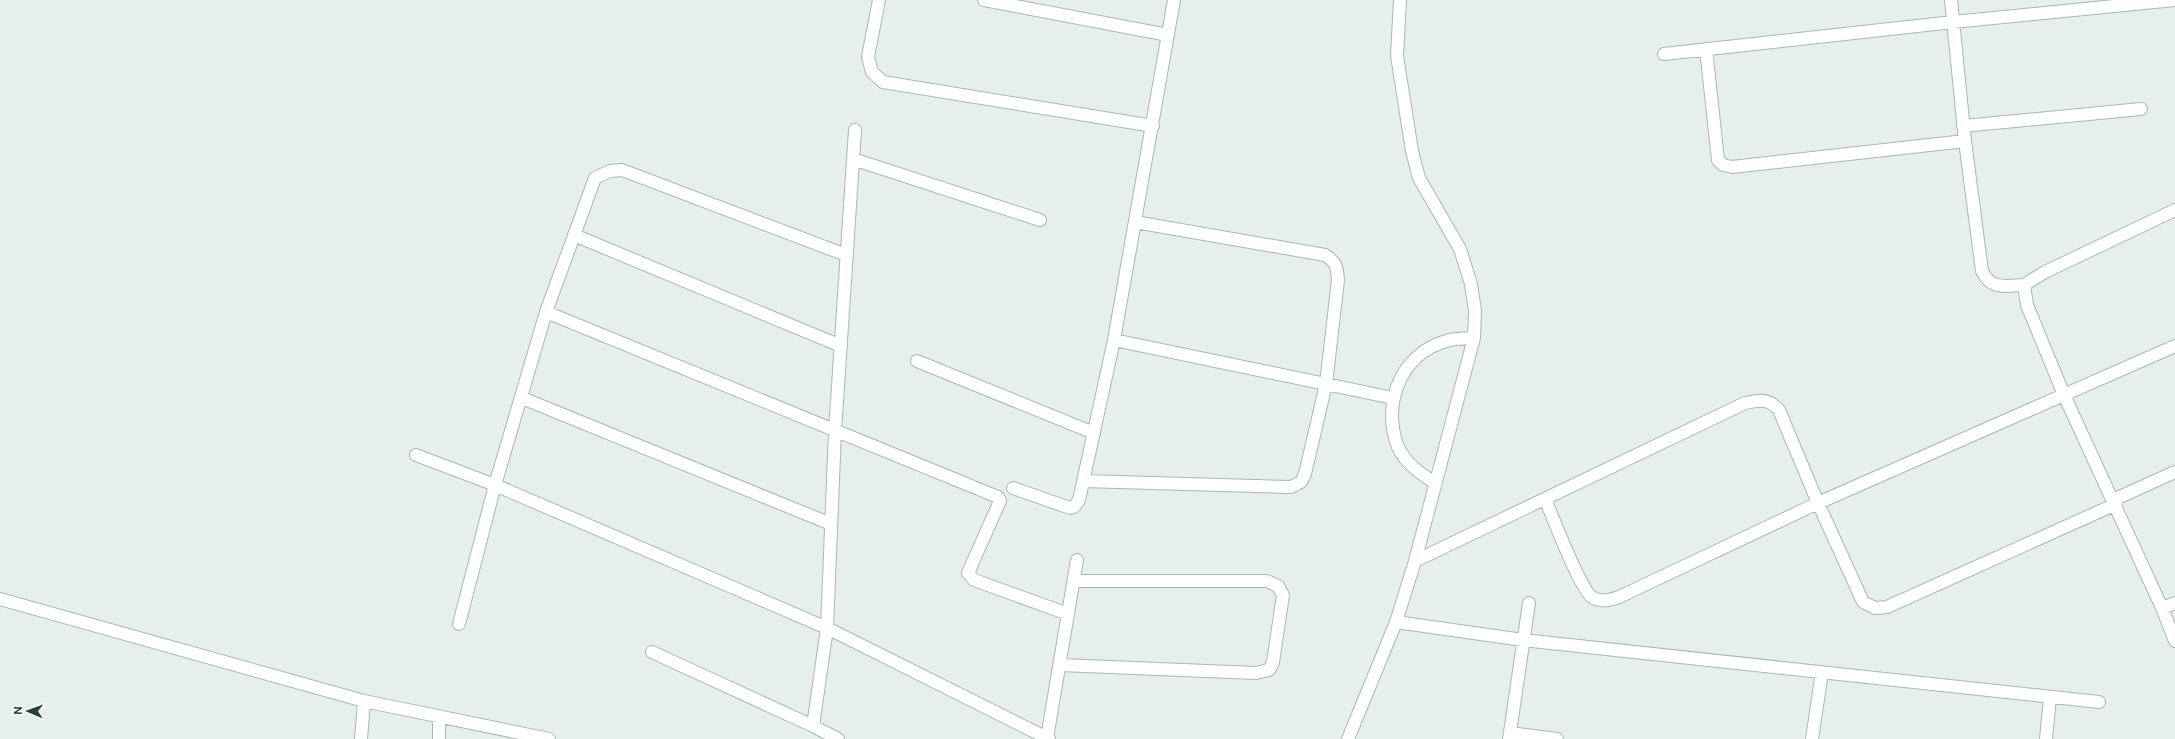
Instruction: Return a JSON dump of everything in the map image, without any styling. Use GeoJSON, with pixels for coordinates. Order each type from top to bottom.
{"type":"FeatureCollection","features":[{"type":"Feature","properties":{"kind":"street"},"geometry":{"type":"LineString","coordinates":[[879,0],[868,57],[872,72],[883,82],[1153,126]]}},
{"type":"Feature","properties":{"kind":"street"},"geometry":{"type":"LineString","coordinates":[[984,0],[1168,35]]}},
{"type":"Feature","properties":{"kind":"street"},"geometry":{"type":"LineString","coordinates":[[1013,488],[1070,508],[1077,504],[1114,340],[1153,126],[1174,0]]}},
{"type":"Feature","properties":{"kind":"street"},"geometry":{"type":"LineString","coordinates":[[1348,739],[1396,622],[1415,561],[1434,483],[1474,338],[1475,311],[1471,284],[1460,249],[1419,178],[1412,152],[1397,56],[1400,0]]}},
{"type":"Feature","properties":{"kind":"street"},"geometry":{"type":"LineString","coordinates":[[1951,0],[1963,126],[1982,270],[1987,281],[1992,285],[2019,285],[2175,210]]}},
{"type":"Feature","properties":{"kind":"street"},"geometry":{"type":"LineString","coordinates":[[1664,54],[1953,22],[2175,0]]}},
{"type":"Feature","properties":{"kind":"street"},"geometry":{"type":"LineString","coordinates":[[1706,49],[1718,160],[1723,165],[1732,167],[1965,141]]}},
{"type":"Feature","properties":{"kind":"street"},"geometry":{"type":"LineString","coordinates":[[1963,126],[2141,109]]}},
{"type":"Feature","properties":{"kind":"street"},"geometry":{"type":"LineString","coordinates":[[813,726],[827,628],[835,431],[855,130]]}},
{"type":"Feature","properties":{"kind":"street"},"geometry":{"type":"LineString","coordinates":[[853,159],[1040,220]]}},
{"type":"Feature","properties":{"kind":"street"},"geometry":{"type":"LineString","coordinates":[[459,624],[495,485],[522,398],[546,312],[595,178],[610,171],[622,170],[846,255]]}},
{"type":"Feature","properties":{"kind":"street"},"geometry":{"type":"LineString","coordinates":[[1083,481],[1291,487],[1301,482],[1305,474],[1326,384],[1338,280],[1337,265],[1335,262],[1325,255],[1135,222]]}},
{"type":"Feature","properties":{"kind":"street"},"geometry":{"type":"LineString","coordinates":[[574,235],[841,346]]}},
{"type":"Feature","properties":{"kind":"street"},"geometry":{"type":"LineString","coordinates":[[2019,285],[2064,395],[2115,502],[2175,641]]}},
{"type":"Feature","properties":{"kind":"street"},"geometry":{"type":"LineString","coordinates":[[546,312],[998,497],[1000,501],[968,573],[974,580],[1068,614]]}},
{"type":"Feature","properties":{"kind":"street"},"geometry":{"type":"LineString","coordinates":[[1434,483],[1414,469],[1398,448],[1391,423],[1393,398],[1403,372],[1422,352],[1447,340],[1474,338]]}},
{"type":"Feature","properties":{"kind":"street"},"geometry":{"type":"LineString","coordinates":[[1114,340],[1393,398]]}},
{"type":"Feature","properties":{"kind":"street"},"geometry":{"type":"LineString","coordinates":[[1545,499],[1579,578],[1592,597],[1606,602],[1818,503],[2175,346]]}},
{"type":"Feature","properties":{"kind":"street"},"geometry":{"type":"LineString","coordinates":[[917,361],[1094,433]]}},
{"type":"Feature","properties":{"kind":"street"},"geometry":{"type":"LineString","coordinates":[[522,398],[831,524]]}},
{"type":"Feature","properties":{"kind":"street"},"geometry":{"type":"LineString","coordinates":[[1415,561],[1745,403],[1758,400],[1772,402],[1779,410],[1818,503],[1863,602],[1875,608],[1887,607],[2115,502],[2175,472]]}},
{"type":"Feature","properties":{"kind":"street"},"geometry":{"type":"LineString","coordinates":[[416,454],[495,485],[827,628],[1048,738],[1077,560]]}},
{"type":"Feature","properties":{"kind":"street"},"geometry":{"type":"LineString","coordinates":[[1060,665],[1256,673],[1269,670],[1273,662],[1282,595],[1278,586],[1267,581],[1074,580]]}},
{"type":"Feature","properties":{"kind":"street"},"geometry":{"type":"LineString","coordinates":[[0,599],[364,701],[549,739]]}},
{"type":"Feature","properties":{"kind":"street"},"geometry":{"type":"LineString","coordinates":[[1529,603],[1510,736],[1557,739]]}},
{"type":"Feature","properties":{"kind":"street"},"geometry":{"type":"LineString","coordinates":[[2162,608],[2175,603]]}},
{"type":"Feature","properties":{"kind":"street"},"geometry":{"type":"LineString","coordinates":[[1396,622],[1523,640],[2099,702]]}},
{"type":"Feature","properties":{"kind":"street"},"geometry":{"type":"LineString","coordinates":[[652,652],[838,739]]}},
{"type":"Feature","properties":{"kind":"street"},"geometry":{"type":"LineString","coordinates":[[1812,739],[1822,672]]}},
{"type":"Feature","properties":{"kind":"street"},"geometry":{"type":"LineString","coordinates":[[2046,739],[2050,697]]}},
{"type":"Feature","properties":{"kind":"street"},"geometry":{"type":"LineString","coordinates":[[361,739],[364,701]]}},
{"type":"Feature","properties":{"kind":"street"},"geometry":{"type":"LineString","coordinates":[[439,717],[439,739]]}}]}
